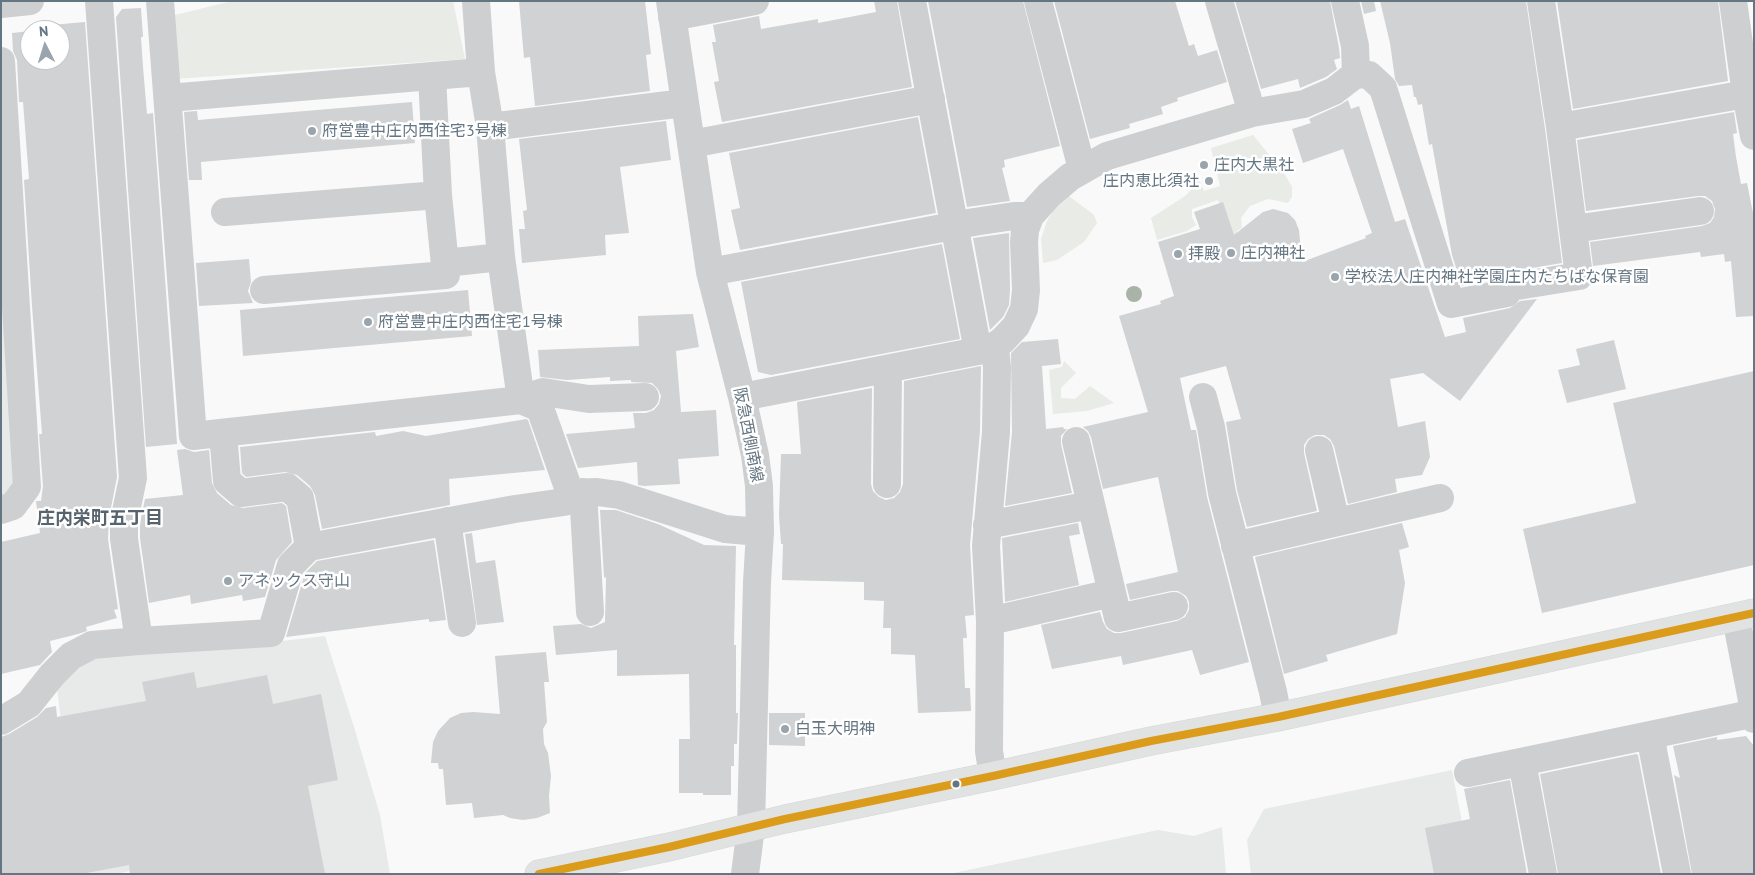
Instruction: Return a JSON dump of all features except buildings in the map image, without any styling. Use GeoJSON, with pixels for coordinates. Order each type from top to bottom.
{"type":"FeatureCollection","features":[{"type":"Feature","properties":{"kind":"main road"},"geometry":{"type":"LineString","coordinates":[[539,874],[1151,741],[1278,717],[1745,615]]}},
{"type":"Feature","properties":{"kind":"street"},"geometry":{"type":"LineString","coordinates":[[1,4],[30,1]]}},
{"type":"Feature","properties":{"kind":"street"},"geometry":{"type":"LineString","coordinates":[[99,1],[133,478],[124,521],[124,539],[139,642]]}},
{"type":"Feature","properties":{"kind":"street"},"geometry":{"type":"LineString","coordinates":[[160,1],[193,436],[521,400],[543,392],[588,400],[645,396]]}},
{"type":"Feature","properties":{"kind":"street"},"geometry":{"type":"LineString","coordinates":[[476,1],[481,72],[490,127],[501,257],[521,400]]}},
{"type":"Feature","properties":{"kind":"street"},"geometry":{"type":"LineString","coordinates":[[671,9],[755,1]]}},
{"type":"Feature","properties":{"kind":"street"},"geometry":{"type":"LineString","coordinates":[[912,1],[954,226],[987,348],[998,368],[996,432],[986,546],[990,621],[989,751],[993,776]]}},
{"type":"Feature","properties":{"kind":"street"},"geometry":{"type":"LineString","coordinates":[[1038,1],[1082,169]]}},
{"type":"Feature","properties":{"kind":"street"},"geometry":{"type":"LineString","coordinates":[[1219,1],[1252,112]]}},
{"type":"Feature","properties":{"kind":"street"},"geometry":{"type":"LineString","coordinates":[[1345,1],[1353,32],[1356,74]]}},
{"type":"Feature","properties":{"kind":"street"},"geometry":{"type":"LineString","coordinates":[[742,397],[987,348],[1003,340],[1016,326],[1024,309],[1026,290],[1024,242],[1030,216],[1059,186],[1082,169],[1120,151],[1252,112],[1304,104],[1334,91],[1356,74],[1369,75],[1383,88],[1451,304],[1507,293],[1511,287],[1579,276],[1560,127],[1540,1]]}},
{"type":"Feature","properties":{"kind":"street"},"geometry":{"type":"LineString","coordinates":[[1732,1],[1754,136]]}},
{"type":"Feature","properties":{"kind":"street","name":"阪急西側南線"},"geometry":{"type":"LineString","coordinates":[[671,9],[710,272],[742,397],[755,455],[759,486],[760,532],[751,827],[745,874]]}},
{"type":"Feature","properties":{"kind":"street"},"geometry":{"type":"LineString","coordinates":[[1,61],[27,487],[13,506],[1,510]]}},
{"type":"Feature","properties":{"kind":"street"},"geometry":{"type":"LineString","coordinates":[[168,98],[481,72]]}},
{"type":"Feature","properties":{"kind":"street"},"geometry":{"type":"LineString","coordinates":[[264,290],[446,275],[438,195],[432,76]]}},
{"type":"Feature","properties":{"kind":"street"},"geometry":{"type":"LineString","coordinates":[[1560,127],[1746,94]]}},
{"type":"Feature","properties":{"kind":"street"},"geometry":{"type":"LineString","coordinates":[[690,144],[931,99]]}},
{"type":"Feature","properties":{"kind":"street"},"geometry":{"type":"LineString","coordinates":[[490,127],[684,102]]}},
{"type":"Feature","properties":{"kind":"street"},"geometry":{"type":"LineString","coordinates":[[225,212],[438,195]]}},
{"type":"Feature","properties":{"kind":"street"},"geometry":{"type":"LineString","coordinates":[[1573,230],[1700,211]]}},
{"type":"Feature","properties":{"kind":"street"},"geometry":{"type":"LineString","coordinates":[[710,272],[954,226],[1014,216],[1030,216]]}},
{"type":"Feature","properties":{"kind":"street"},"geometry":{"type":"LineString","coordinates":[[445,264],[501,257]]}},
{"type":"Feature","properties":{"kind":"street"},"geometry":{"type":"LineString","coordinates":[[887,484],[888,369]]}},
{"type":"Feature","properties":{"kind":"street"},"geometry":{"type":"LineString","coordinates":[[1203,397],[1211,427],[1222,493],[1278,717]]}},
{"type":"Feature","properties":{"kind":"street"},"geometry":{"type":"LineString","coordinates":[[521,400],[540,408],[577,493],[590,612]]}},
{"type":"Feature","properties":{"kind":"street"},"geometry":{"type":"LineString","coordinates":[[223,432],[227,481],[241,492],[287,487],[300,498],[309,547]]}},
{"type":"Feature","properties":{"kind":"street"},"geometry":{"type":"LineString","coordinates":[[1076,441],[1118,618],[1174,606]]}},
{"type":"Feature","properties":{"kind":"street"},"geometry":{"type":"LineString","coordinates":[[1319,450],[1336,522]]}},
{"type":"Feature","properties":{"kind":"street"},"geometry":{"type":"LineString","coordinates":[[1,721],[29,704],[52,675],[71,656],[92,645],[271,633],[291,565],[309,547],[515,508],[564,502],[577,493],[597,492],[619,495],[725,528],[760,532]]}},
{"type":"Feature","properties":{"kind":"street"},"geometry":{"type":"LineString","coordinates":[[1235,546],[1440,498]]}},
{"type":"Feature","properties":{"kind":"street"},"geometry":{"type":"LineString","coordinates":[[987,525],[1091,505]]}},
{"type":"Feature","properties":{"kind":"street"},"geometry":{"type":"LineString","coordinates":[[447,521],[462,623]]}},
{"type":"Feature","properties":{"kind":"street"},"geometry":{"type":"LineString","coordinates":[[990,621],[1112,593]]}},
{"type":"Feature","properties":{"kind":"street"},"geometry":{"type":"LineString","coordinates":[[1468,773],[1650,735],[1752,717],[1745,615]]}},
{"type":"Feature","properties":{"kind":"street"},"geometry":{"type":"LineString","coordinates":[[1650,735],[1677,874]]}},
{"type":"Feature","properties":{"kind":"street"},"geometry":{"type":"LineString","coordinates":[[1522,762],[1543,874]]}},
{"type":"Feature","properties":{"kind":"shaded area"},"geometry":{"type":"Polygon","coordinates":[[[232,1],[453,1],[465,59],[174,79],[171,16],[232,1]]]}},
{"type":"Feature","properties":{"kind":"shaded area"},"geometry":{"type":"Polygon","coordinates":[[[1253,135],[1284,173],[1292,187],[1292,197],[1288,203],[1268,199],[1250,206],[1241,218],[1242,228],[1237,231],[1242,253],[1218,200],[1192,209],[1192,217],[1196,225],[1187,231],[1157,240],[1151,218],[1185,196],[1192,189],[1195,181],[1199,180],[1204,191],[1220,186],[1211,148],[1253,135]]]}},
{"type":"Feature","properties":{"kind":"shaded area"},"geometry":{"type":"Polygon","coordinates":[[[1069,196],[1094,215],[1097,223],[1084,242],[1057,260],[1043,263],[1041,239],[1047,221],[1053,211],[1069,196]]]}},
{"type":"Feature","properties":{"kind":"shaded area"},"geometry":{"type":"Polygon","coordinates":[[[1,222],[17,478],[1,499],[1,222]]]}},
{"type":"Feature","properties":{"kind":"shaded area"},"geometry":{"type":"Polygon","coordinates":[[[1064,361],[1076,373],[1061,388],[1061,398],[1075,399],[1090,386],[1114,403],[1087,411],[1053,414],[1049,370],[1062,367],[1064,361]]]}},
{"type":"Feature","properties":{"kind":"shaded area"},"geometry":{"type":"Polygon","coordinates":[[[325,636],[380,815],[390,874],[130,874],[129,871],[117,874],[78,874],[57,687],[92,656],[197,651],[325,636]]]}},
{"type":"Feature","properties":{"kind":"shaded area"},"geometry":{"type":"Polygon","coordinates":[[[1452,770],[1472,874],[1251,874],[1247,840],[1264,809],[1452,770]]]}},
{"type":"Feature","properties":{"kind":"shaded area"},"geometry":{"type":"Polygon","coordinates":[[[1222,827],[1226,874],[949,874],[1158,830],[1194,836],[1222,827]]]}},
{"type":"Feature","properties":{"kind":"transit line"},"geometry":{"type":"LineString","coordinates":[[539,874],[669,847],[785,819],[1151,741],[1278,717],[1754,613]]}},
{"type":"Feature","properties":{"kind":"place","name":"府営豊中庄内西住宅3号棟"},"geometry":{"type":"Point","coordinates":[312,131]}},
{"type":"Feature","properties":{"kind":"place","name":"庄内大黒社"},"geometry":{"type":"Point","coordinates":[1204,165]}},
{"type":"Feature","properties":{"kind":"place","name":"庄内恵比須社"},"geometry":{"type":"Point","coordinates":[1209,181]}},
{"type":"Feature","properties":{"kind":"place","name":"庄内神社"},"geometry":{"type":"Point","coordinates":[1231,253]}},
{"type":"Feature","properties":{"kind":"place","name":"拝殿"},"geometry":{"type":"Point","coordinates":[1178,254]}},
{"type":"Feature","properties":{"kind":"place","name":"学校法人庄内神社学園庄内たちばな保育園"},"geometry":{"type":"Point","coordinates":[1335,277]}},
{"type":"Feature","properties":{"kind":"place","name":"府営豊中庄内西住宅1号棟"},"geometry":{"type":"Point","coordinates":[368,322]}},
{"type":"Feature","properties":{"kind":"place","name":"アネックス守山"},"geometry":{"type":"Point","coordinates":[228,581]}},
{"type":"Feature","properties":{"kind":"place","name":"白玉大明神"},"geometry":{"type":"Point","coordinates":[785,729]}},
{"type":"Feature","properties":{"kind":"district","name":"庄内栄町五丁目"},"geometry":{"type":"Point","coordinates":[100,519]}}]}
